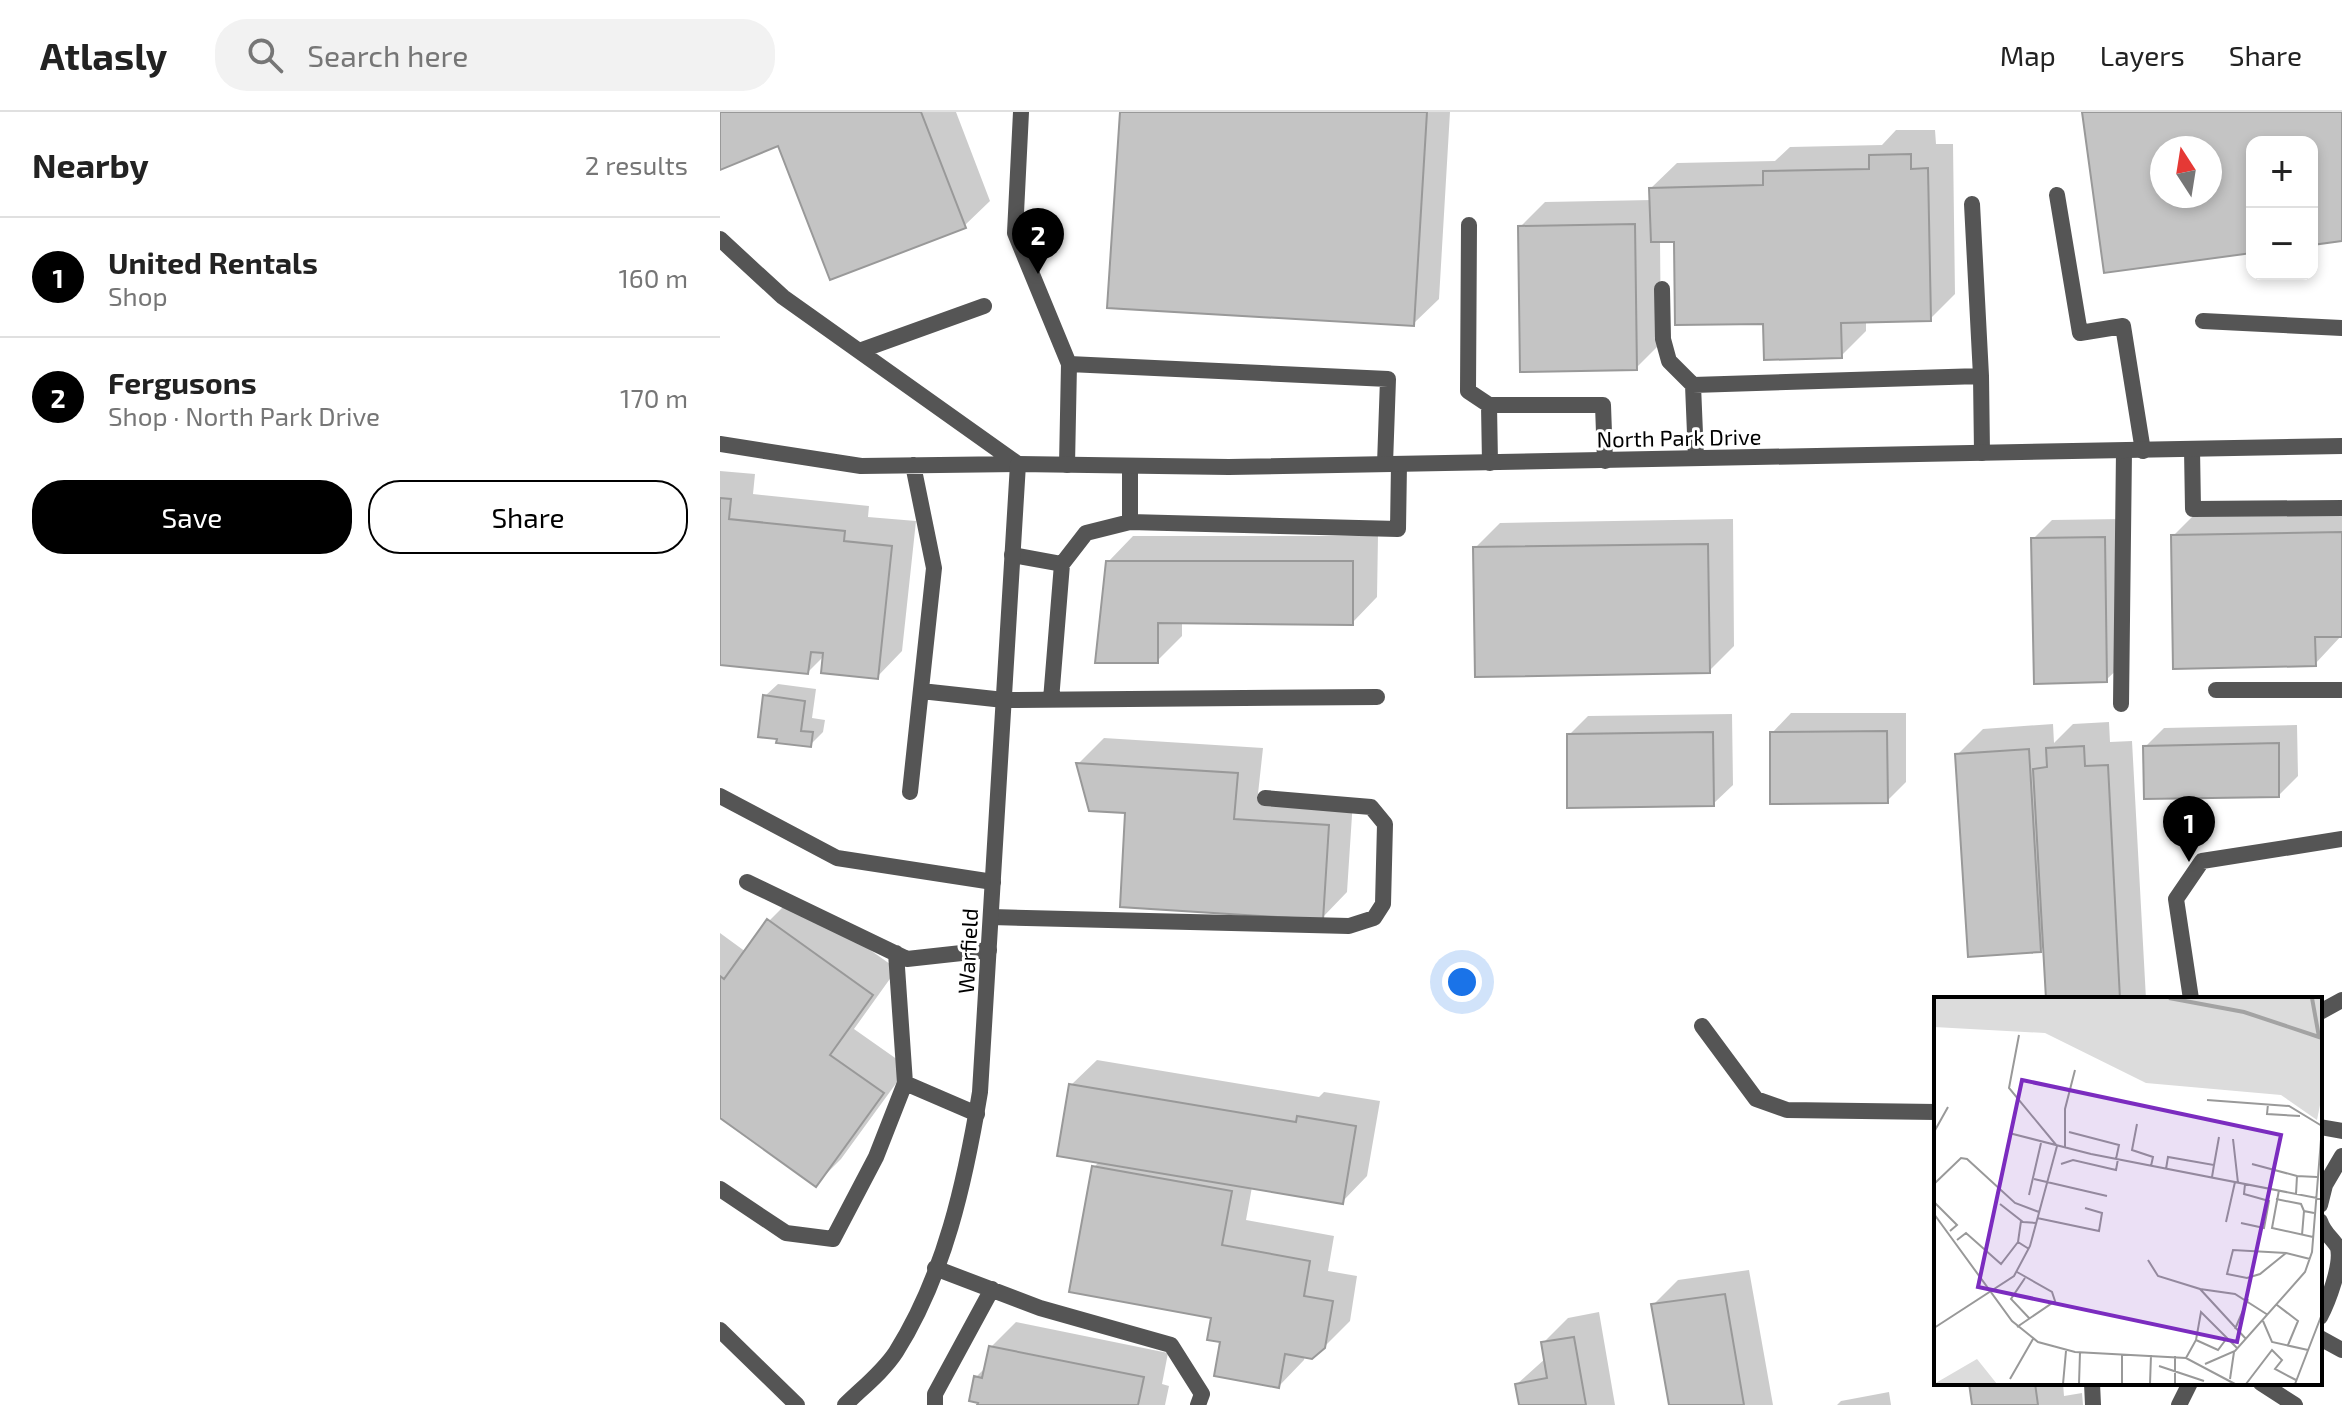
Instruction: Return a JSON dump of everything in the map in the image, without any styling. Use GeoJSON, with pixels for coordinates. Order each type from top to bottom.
{"type":"FeatureCollection","features":[{"type":"Feature","properties":{"kind":"street"},"geometry":{"type":"LineString","coordinates":[[1021,112],[1015,233],[1069,364],[1067,465]]}},
{"type":"Feature","properties":{"kind":"street"},"geometry":{"type":"LineString","coordinates":[[2057,195],[2080,333],[2123,326],[2143,451]]}},
{"type":"Feature","properties":{"kind":"street"},"geometry":{"type":"LineString","coordinates":[[1972,204],[1982,453]]}},
{"type":"Feature","properties":{"kind":"street"},"geometry":{"type":"LineString","coordinates":[[1469,225],[1468,391],[1489,405],[1603,405],[1605,461]]}},
{"type":"Feature","properties":{"kind":"street"},"geometry":{"type":"LineString","coordinates":[[720,239],[783,297],[1018,464]]}},
{"type":"Feature","properties":{"kind":"street"},"geometry":{"type":"LineString","coordinates":[[1662,289],[1663,339],[1669,361],[1693,385],[1696,458]]}},
{"type":"Feature","properties":{"kind":"street"},"geometry":{"type":"LineString","coordinates":[[859,351],[984,306]]}},
{"type":"Feature","properties":{"kind":"street"},"geometry":{"type":"LineString","coordinates":[[2203,321],[2342,328]]}},
{"type":"Feature","properties":{"kind":"street"},"geometry":{"type":"LineString","coordinates":[[1051,700],[1062,564],[1086,533],[1130,522],[1398,529],[1388,379],[1069,364]]}},
{"type":"Feature","properties":{"kind":"street"},"geometry":{"type":"LineString","coordinates":[[1693,385],[1981,376]]}},
{"type":"Feature","properties":{"kind":"street"},"geometry":{"type":"LineString","coordinates":[[1489,405],[1490,463]]}},
{"type":"Feature","properties":{"kind":"street","name":"North Park Drive"},"geometry":{"type":"LineString","coordinates":[[720,444],[861,466],[1018,464],[1229,467],[2342,446]]}},
{"type":"Feature","properties":{"kind":"street"},"geometry":{"type":"LineString","coordinates":[[2192,449],[2193,509],[2342,508]]}},
{"type":"Feature","properties":{"kind":"street"},"geometry":{"type":"LineString","coordinates":[[2121,704],[2124,451]]}},
{"type":"Feature","properties":{"kind":"street","name":"Warfield"},"geometry":{"type":"LineString","coordinates":[[845,1405],[895,1355],[935,1268],[955,1215],[969,1161],[980,1092],[1018,464]]}},
{"type":"Feature","properties":{"kind":"street"},"geometry":{"type":"LineString","coordinates":[[910,792],[934,568],[913,465]]}},
{"type":"Feature","properties":{"kind":"street"},"geometry":{"type":"LineString","coordinates":[[1130,466],[1130,522]]}},
{"type":"Feature","properties":{"kind":"street"},"geometry":{"type":"LineString","coordinates":[[1012,555],[1062,564]]}},
{"type":"Feature","properties":{"kind":"street"},"geometry":{"type":"LineString","coordinates":[[2216,690],[2342,690]]}},
{"type":"Feature","properties":{"kind":"street"},"geometry":{"type":"LineString","coordinates":[[921,691],[1004,700],[1377,697]]}},
{"type":"Feature","properties":{"kind":"street"},"geometry":{"type":"LineString","coordinates":[[720,796],[837,858],[993,882]]}},
{"type":"Feature","properties":{"kind":"street"},"geometry":{"type":"LineString","coordinates":[[991,917],[1349,926],[1374,918],[1383,904],[1385,824],[1371,807],[1265,798]]}},
{"type":"Feature","properties":{"kind":"street"},"geometry":{"type":"LineString","coordinates":[[2191,997],[2176,899],[2202,861],[2342,839]]}},
{"type":"Feature","properties":{"kind":"street"},"geometry":{"type":"LineString","coordinates":[[747,882],[907,959],[989,950]]}},
{"type":"Feature","properties":{"kind":"street"},"geometry":{"type":"LineString","coordinates":[[720,1189],[786,1233],[833,1239],[876,1157],[905,1083],[896,953]]}},
{"type":"Feature","properties":{"kind":"street"},"geometry":{"type":"LineString","coordinates":[[2322,1011],[2342,1000]]}},
{"type":"Feature","properties":{"kind":"street"},"geometry":{"type":"LineString","coordinates":[[1702,1026],[1756,1099],[1787,1110],[1934,1112]]}},
{"type":"Feature","properties":{"kind":"street"},"geometry":{"type":"LineString","coordinates":[[905,1083],[977,1114]]}},
{"type":"Feature","properties":{"kind":"street"},"geometry":{"type":"LineString","coordinates":[[2322,1127],[2342,1131]]}},
{"type":"Feature","properties":{"kind":"street"},"geometry":{"type":"LineString","coordinates":[[2322,1197],[2325,1185],[2342,1156]]}},
{"type":"Feature","properties":{"kind":"street"},"geometry":{"type":"LineString","coordinates":[[2322,1227],[2338,1249],[2339,1259],[2332,1294],[2322,1313]]}},
{"type":"Feature","properties":{"kind":"street"},"geometry":{"type":"LineString","coordinates":[[935,1268],[1040,1308],[1171,1345],[1202,1394],[1198,1405]]}},
{"type":"Feature","properties":{"kind":"street"},"geometry":{"type":"LineString","coordinates":[[935,1405],[935,1394],[992,1289]]}},
{"type":"Feature","properties":{"kind":"street"},"geometry":{"type":"LineString","coordinates":[[720,1330],[797,1405]]}},
{"type":"Feature","properties":{"kind":"street"},"geometry":{"type":"LineString","coordinates":[[2322,1339],[2342,1350]]}},
{"type":"Feature","properties":{"kind":"street"},"geometry":{"type":"LineString","coordinates":[[2092,1385],[2093,1405]]}},
{"type":"Feature","properties":{"kind":"street"},"geometry":{"type":"LineString","coordinates":[[2179,1405],[2189,1385]]}},
{"type":"Feature","properties":{"kind":"street"},"geometry":{"type":"LineString","coordinates":[[2263,1385],[2277,1400],[2295,1405]]}},
{"type":"Feature","properties":{"kind":"building"},"geometry":{"type":"Polygon","coordinates":[[[720,112],[921,112],[966,228],[830,280],[778,146],[720,170],[720,112]]]}},
{"type":"Feature","properties":{"kind":"building"},"geometry":{"type":"Polygon","coordinates":[[[1120,112],[1427,112],[1414,326],[1107,308],[1120,112]]]}},
{"type":"Feature","properties":{"kind":"building"},"geometry":{"type":"Polygon","coordinates":[[[2082,112],[2342,112],[2342,241],[2318,244],[2318,136],[2246,136],[2246,254],[2104,273],[2082,112]]]}},
{"type":"Feature","properties":{"kind":"building"},"geometry":{"type":"Polygon","coordinates":[[[1911,154],[1911,169],[1928,168],[1931,321],[1841,323],[1842,358],[1764,360],[1763,324],[1675,325],[1674,242],[1651,242],[1649,188],[1763,185],[1763,171],[1869,169],[1869,155],[1911,154]]]}},
{"type":"Feature","properties":{"kind":"building"},"geometry":{"type":"Polygon","coordinates":[[[1635,224],[1637,370],[1520,372],[1518,226],[1635,224]]]}},
{"type":"Feature","properties":{"kind":"building"},"geometry":{"type":"Polygon","coordinates":[[[720,498],[731,499],[729,519],[845,531],[844,541],[892,546],[878,679],[821,673],[823,653],[811,652],[808,674],[720,665],[720,498]]]}},
{"type":"Feature","properties":{"kind":"building"},"geometry":{"type":"Polygon","coordinates":[[[2342,532],[2342,637],[2315,637],[2316,666],[2173,669],[2171,535],[2342,532]]]}},
{"type":"Feature","properties":{"kind":"building"},"geometry":{"type":"Polygon","coordinates":[[[2105,537],[2107,682],[2034,684],[2031,538],[2105,537]]]}},
{"type":"Feature","properties":{"kind":"building"},"geometry":{"type":"Polygon","coordinates":[[[1708,544],[1710,673],[1475,677],[1473,547],[1708,544]]]}},
{"type":"Feature","properties":{"kind":"building"},"geometry":{"type":"Polygon","coordinates":[[[1106,561],[1353,561],[1353,625],[1158,623],[1158,663],[1095,663],[1106,561]]]}},
{"type":"Feature","properties":{"kind":"building"},"geometry":{"type":"Polygon","coordinates":[[[763,695],[805,701],[801,731],[813,732],[811,747],[776,743],[777,739],[758,737],[763,695]]]}},
{"type":"Feature","properties":{"kind":"building"},"geometry":{"type":"Polygon","coordinates":[[[1887,731],[1888,803],[1770,804],[1770,732],[1887,731]]]}},
{"type":"Feature","properties":{"kind":"building"},"geometry":{"type":"Polygon","coordinates":[[[1713,732],[1714,806],[1567,808],[1567,734],[1713,732]]]}},
{"type":"Feature","properties":{"kind":"building"},"geometry":{"type":"Polygon","coordinates":[[[2279,743],[2279,797],[2144,799],[2143,746],[2279,743]]]}},
{"type":"Feature","properties":{"kind":"building"},"geometry":{"type":"Polygon","coordinates":[[[2084,746],[2085,766],[2108,765],[2120,997],[2046,997],[2033,769],[2047,767],[2046,748],[2084,746]]]}},
{"type":"Feature","properties":{"kind":"building"},"geometry":{"type":"Polygon","coordinates":[[[2029,749],[2041,952],[1968,957],[1955,754],[2029,749]]]}},
{"type":"Feature","properties":{"kind":"building"},"geometry":{"type":"Polygon","coordinates":[[[1076,763],[1238,773],[1234,819],[1329,825],[1323,920],[1120,907],[1125,813],[1089,811],[1076,763]]]}},
{"type":"Feature","properties":{"kind":"building"},"geometry":{"type":"Polygon","coordinates":[[[767,919],[873,995],[830,1055],[884,1093],[816,1187],[720,1118],[720,976],[724,979],[767,919]]]}},
{"type":"Feature","properties":{"kind":"building"},"geometry":{"type":"Polygon","coordinates":[[[1069,1084],[1296,1122],[1297,1116],[1356,1126],[1343,1204],[1057,1156],[1069,1084]]]}},
{"type":"Feature","properties":{"kind":"building"},"geometry":{"type":"Polygon","coordinates":[[[1092,1166],[1232,1191],[1222,1245],[1310,1261],[1304,1296],[1333,1301],[1325,1348],[1312,1359],[1285,1354],[1279,1388],[1214,1376],[1220,1342],[1207,1340],[1211,1318],[1069,1292],[1092,1166]]]}},
{"type":"Feature","properties":{"kind":"building"},"geometry":{"type":"Polygon","coordinates":[[[1725,1294],[1744,1405],[1669,1405],[1651,1304],[1725,1294]]]}},
{"type":"Feature","properties":{"kind":"building"},"geometry":{"type":"Polygon","coordinates":[[[1574,1337],[1586,1405],[1519,1405],[1515,1384],[1547,1378],[1541,1342],[1574,1337]]]}},
{"type":"Feature","properties":{"kind":"building"},"geometry":{"type":"Polygon","coordinates":[[[989,1346],[1144,1377],[1138,1405],[977,1405],[969,1401],[974,1376],[982,1378],[989,1346]]]}},
{"type":"Feature","properties":{"kind":"building"},"geometry":{"type":"Polygon","coordinates":[[[1969,1385],[2035,1385],[2038,1405],[1972,1405],[1969,1385]]]}},
{"type":"Feature","properties":{"kind":"place","name":"Fergusons"},"geometry":{"type":"Point","coordinates":[1038,274]}},
{"type":"Feature","properties":{"kind":"place","name":"United Rentals"},"geometry":{"type":"Point","coordinates":[2189,862]}}]}
